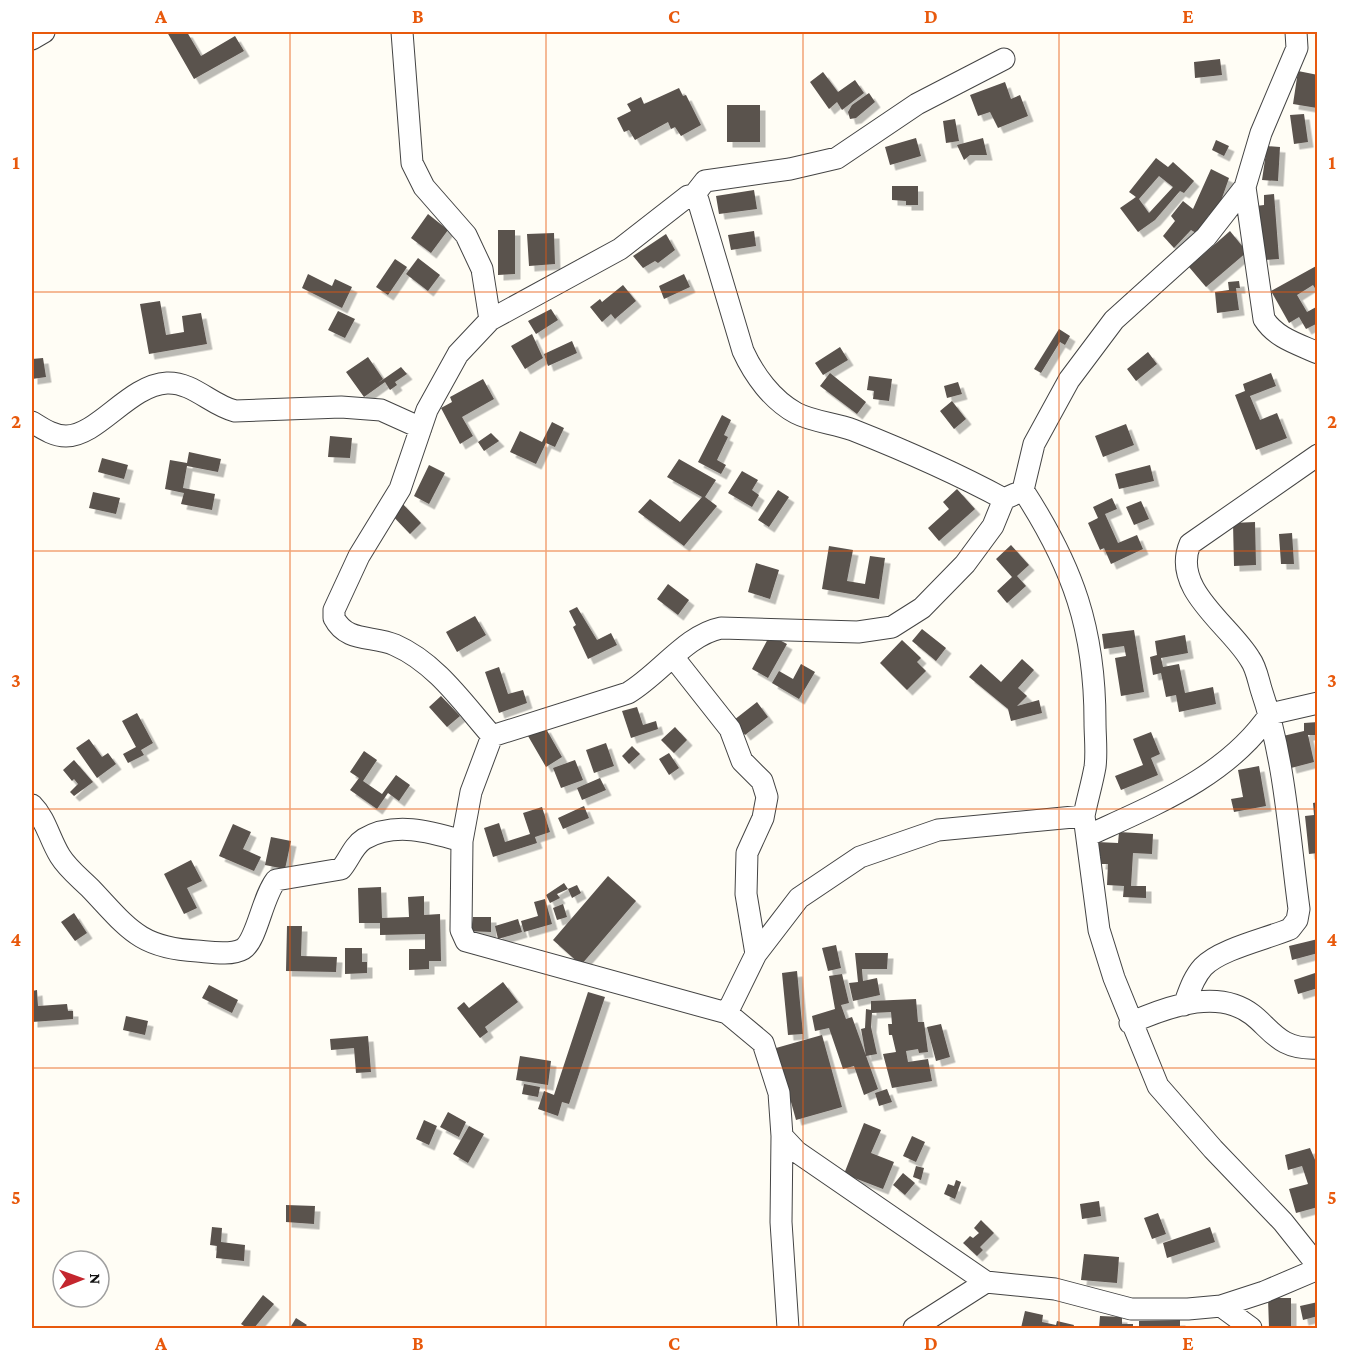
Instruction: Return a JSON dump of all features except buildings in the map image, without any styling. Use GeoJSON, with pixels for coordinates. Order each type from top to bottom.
{"type":"FeatureCollection","features":[{"type":"Feature","properties":{"kind":"street"},"geometry":{"type":"LineString","coordinates":[[32,39],[44,32]]}},
{"type":"Feature","properties":{"kind":"street"},"geometry":{"type":"LineString","coordinates":[[402,32],[412,163],[424,187],[466,235],[482,269],[490,320]]}},
{"type":"Feature","properties":{"kind":"street"},"geometry":{"type":"LineString","coordinates":[[492,736],[628,693],[644,684],[707,631],[722,628],[858,632],[892,627],[922,608],[965,564],[993,526],[1014,494],[1034,444],[1069,380],[1114,320],[1206,237],[1245,186],[1261,133],[1301,37]]}},
{"type":"Feature","properties":{"kind":"street"},"geometry":{"type":"LineString","coordinates":[[492,736],[437,673],[394,645],[348,635],[338,626],[334,618],[334,610],[359,556],[400,489],[427,410],[458,354],[490,320],[595,265],[620,249],[688,196],[694,195],[705,181],[790,169],[837,158],[917,104],[1004,59]]}},
{"type":"Feature","properties":{"kind":"street"},"geometry":{"type":"LineString","coordinates":[[1245,186],[1264,319],[1271,329],[1283,337],[1317,353]]}},
{"type":"Feature","properties":{"kind":"street"},"geometry":{"type":"LineString","coordinates":[[694,195],[698,200],[743,351],[752,369],[775,397],[797,414],[835,423],[1014,494],[1052,535],[1071,579],[1088,631],[1095,688],[1095,766],[1085,826],[1099,930],[1130,1023],[1158,1086],[1212,1149],[1283,1222],[1317,1267],[1264,1292],[1221,1306],[1131,1309],[1055,1290],[986,1282],[797,1152],[782,1136]]}},
{"type":"Feature","properties":{"kind":"street"},"geometry":{"type":"LineString","coordinates":[[32,422],[53,434],[67,436],[82,432],[149,387],[168,383],[187,386],[225,408],[235,411],[341,407],[371,409],[381,410],[421,428]]}},
{"type":"Feature","properties":{"kind":"street"},"geometry":{"type":"LineString","coordinates":[[1184,1005],[1194,979],[1204,966],[1216,957],[1290,929],[1297,920],[1299,909],[1286,805],[1270,714],[1251,659],[1196,592],[1187,573],[1185,556],[1190,544],[1317,455]]}},
{"type":"Feature","properties":{"kind":"street"},"geometry":{"type":"LineString","coordinates":[[674,658],[730,729],[742,761],[762,781],[767,797],[763,818],[747,853],[746,894],[756,954]]}},
{"type":"Feature","properties":{"kind":"street"},"geometry":{"type":"LineString","coordinates":[[727,1013],[756,954],[799,898],[860,857],[938,830],[1085,826],[1162,801],[1221,766],[1254,737],[1270,714],[1317,703]]}},
{"type":"Feature","properties":{"kind":"street"},"geometry":{"type":"LineString","coordinates":[[492,736],[471,792],[462,841],[461,930],[466,941],[727,1013],[763,1043],[779,1093],[782,1136],[781,1222],[788,1329]]}},
{"type":"Feature","properties":{"kind":"street"},"geometry":{"type":"LineString","coordinates":[[32,805],[43,816],[52,844],[65,864],[124,926],[150,942],[189,951],[226,953],[242,950],[251,941],[267,891],[276,880],[341,869],[364,840],[396,829],[431,832],[462,841]]}},
{"type":"Feature","properties":{"kind":"street"},"geometry":{"type":"LineString","coordinates":[[1130,1023],[1154,1012],[1184,1005],[1216,1002],[1235,1005],[1288,1046],[1317,1048]]}},
{"type":"Feature","properties":{"kind":"street"},"geometry":{"type":"LineString","coordinates":[[914,1329],[986,1282]]}},
{"type":"Feature","properties":{"kind":"street"},"geometry":{"type":"LineString","coordinates":[[1221,1306],[1251,1329]]}}]}
